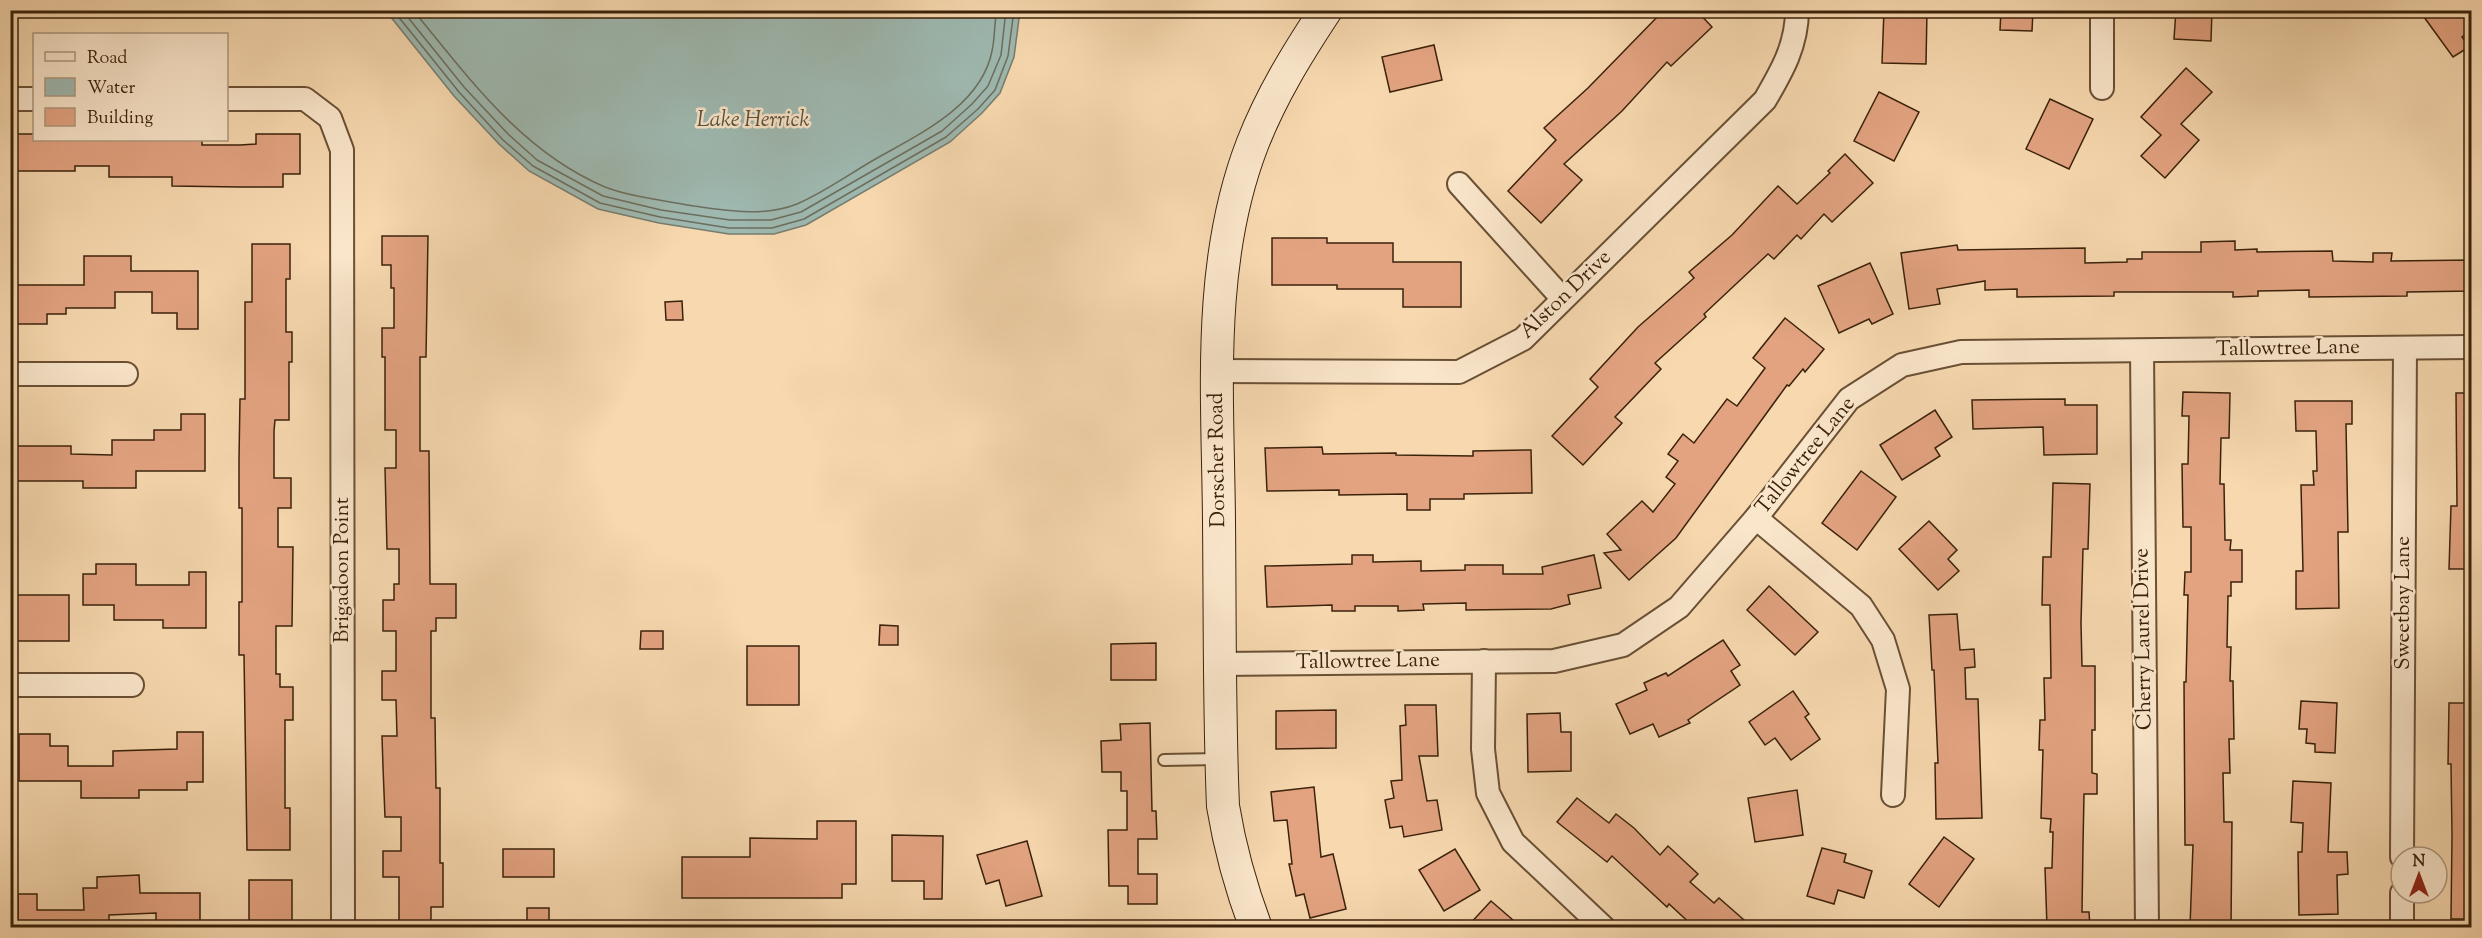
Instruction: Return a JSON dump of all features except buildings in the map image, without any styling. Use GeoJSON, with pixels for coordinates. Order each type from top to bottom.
{"type":"FeatureCollection","features":[{"type":"Feature","properties":{"kind":"street","name":"Dorscher Road"},"geometry":{"type":"LineString","coordinates":[[1256,927],[1241,887],[1229,843],[1223,806],[1217,371],[1220,288],[1226,240],[1252,146],[1291,63],[1326,10]]}},
{"type":"Feature","properties":{"kind":"street","name":"Alston Drive"},"geometry":{"type":"LineString","coordinates":[[1217,371],[1459,372],[1523,339],[1765,100],[1786,64],[1797,28],[1797,10]]}},
{"type":"Feature","properties":{"kind":"street"},"geometry":{"type":"LineString","coordinates":[[2102,10],[2102,88]]}},
{"type":"Feature","properties":{"kind":"street"},"geometry":{"type":"LineString","coordinates":[[10,99],[33,99]]}},
{"type":"Feature","properties":{"kind":"street","name":"Brigadoon Point"},"geometry":{"type":"LineString","coordinates":[[228,99],[305,99],[330,118],[342,150],[343,927]]}},
{"type":"Feature","properties":{"kind":"street"},"geometry":{"type":"LineString","coordinates":[[1458,184],[1562,298]]}},
{"type":"Feature","properties":{"kind":"street","name":"Tallowtree Lane"},"geometry":{"type":"LineString","coordinates":[[1220,663],[1554,661],[1623,645],[1679,607],[1756,518],[1849,399],[1902,364],[1961,351],[2472,347]]}},
{"type":"Feature","properties":{"kind":"street","name":"Sweetbay Lane"},"geometry":{"type":"LineString","coordinates":[[2402,845],[2405,348]]}},
{"type":"Feature","properties":{"kind":"street","name":"Cherry Laurel Drive"},"geometry":{"type":"LineString","coordinates":[[2142,351],[2147,927]]}},
{"type":"Feature","properties":{"kind":"street"},"geometry":{"type":"LineString","coordinates":[[10,374],[126,374]]}},
{"type":"Feature","properties":{"kind":"street"},"geometry":{"type":"LineString","coordinates":[[1756,518],[1861,606],[1883,640],[1898,689],[1893,795]]}},
{"type":"Feature","properties":{"kind":"street"},"geometry":{"type":"LineString","coordinates":[[1484,661],[1483,749],[1488,793],[1513,842],[1604,927]]}},
{"type":"Feature","properties":{"kind":"street"},"geometry":{"type":"LineString","coordinates":[[10,685],[132,685]]}},
{"type":"Feature","properties":{"kind":"street"},"geometry":{"type":"LineString","coordinates":[[2402,905],[2402,927]]}},
{"type":"Feature","properties":{"kind":"lane"},"geometry":{"type":"LineString","coordinates":[[1164,760],[1221,759]]}},
{"type":"Feature","properties":{"kind":"water","name":"Lake Herrick"},"geometry":{"type":"Polygon","coordinates":[[[386,11],[1020,11],[1014,57],[1000,93],[950,142],[806,225],[774,234],[729,234],[659,223],[598,209],[529,171],[499,144],[454,96],[386,11]]]}}]}
